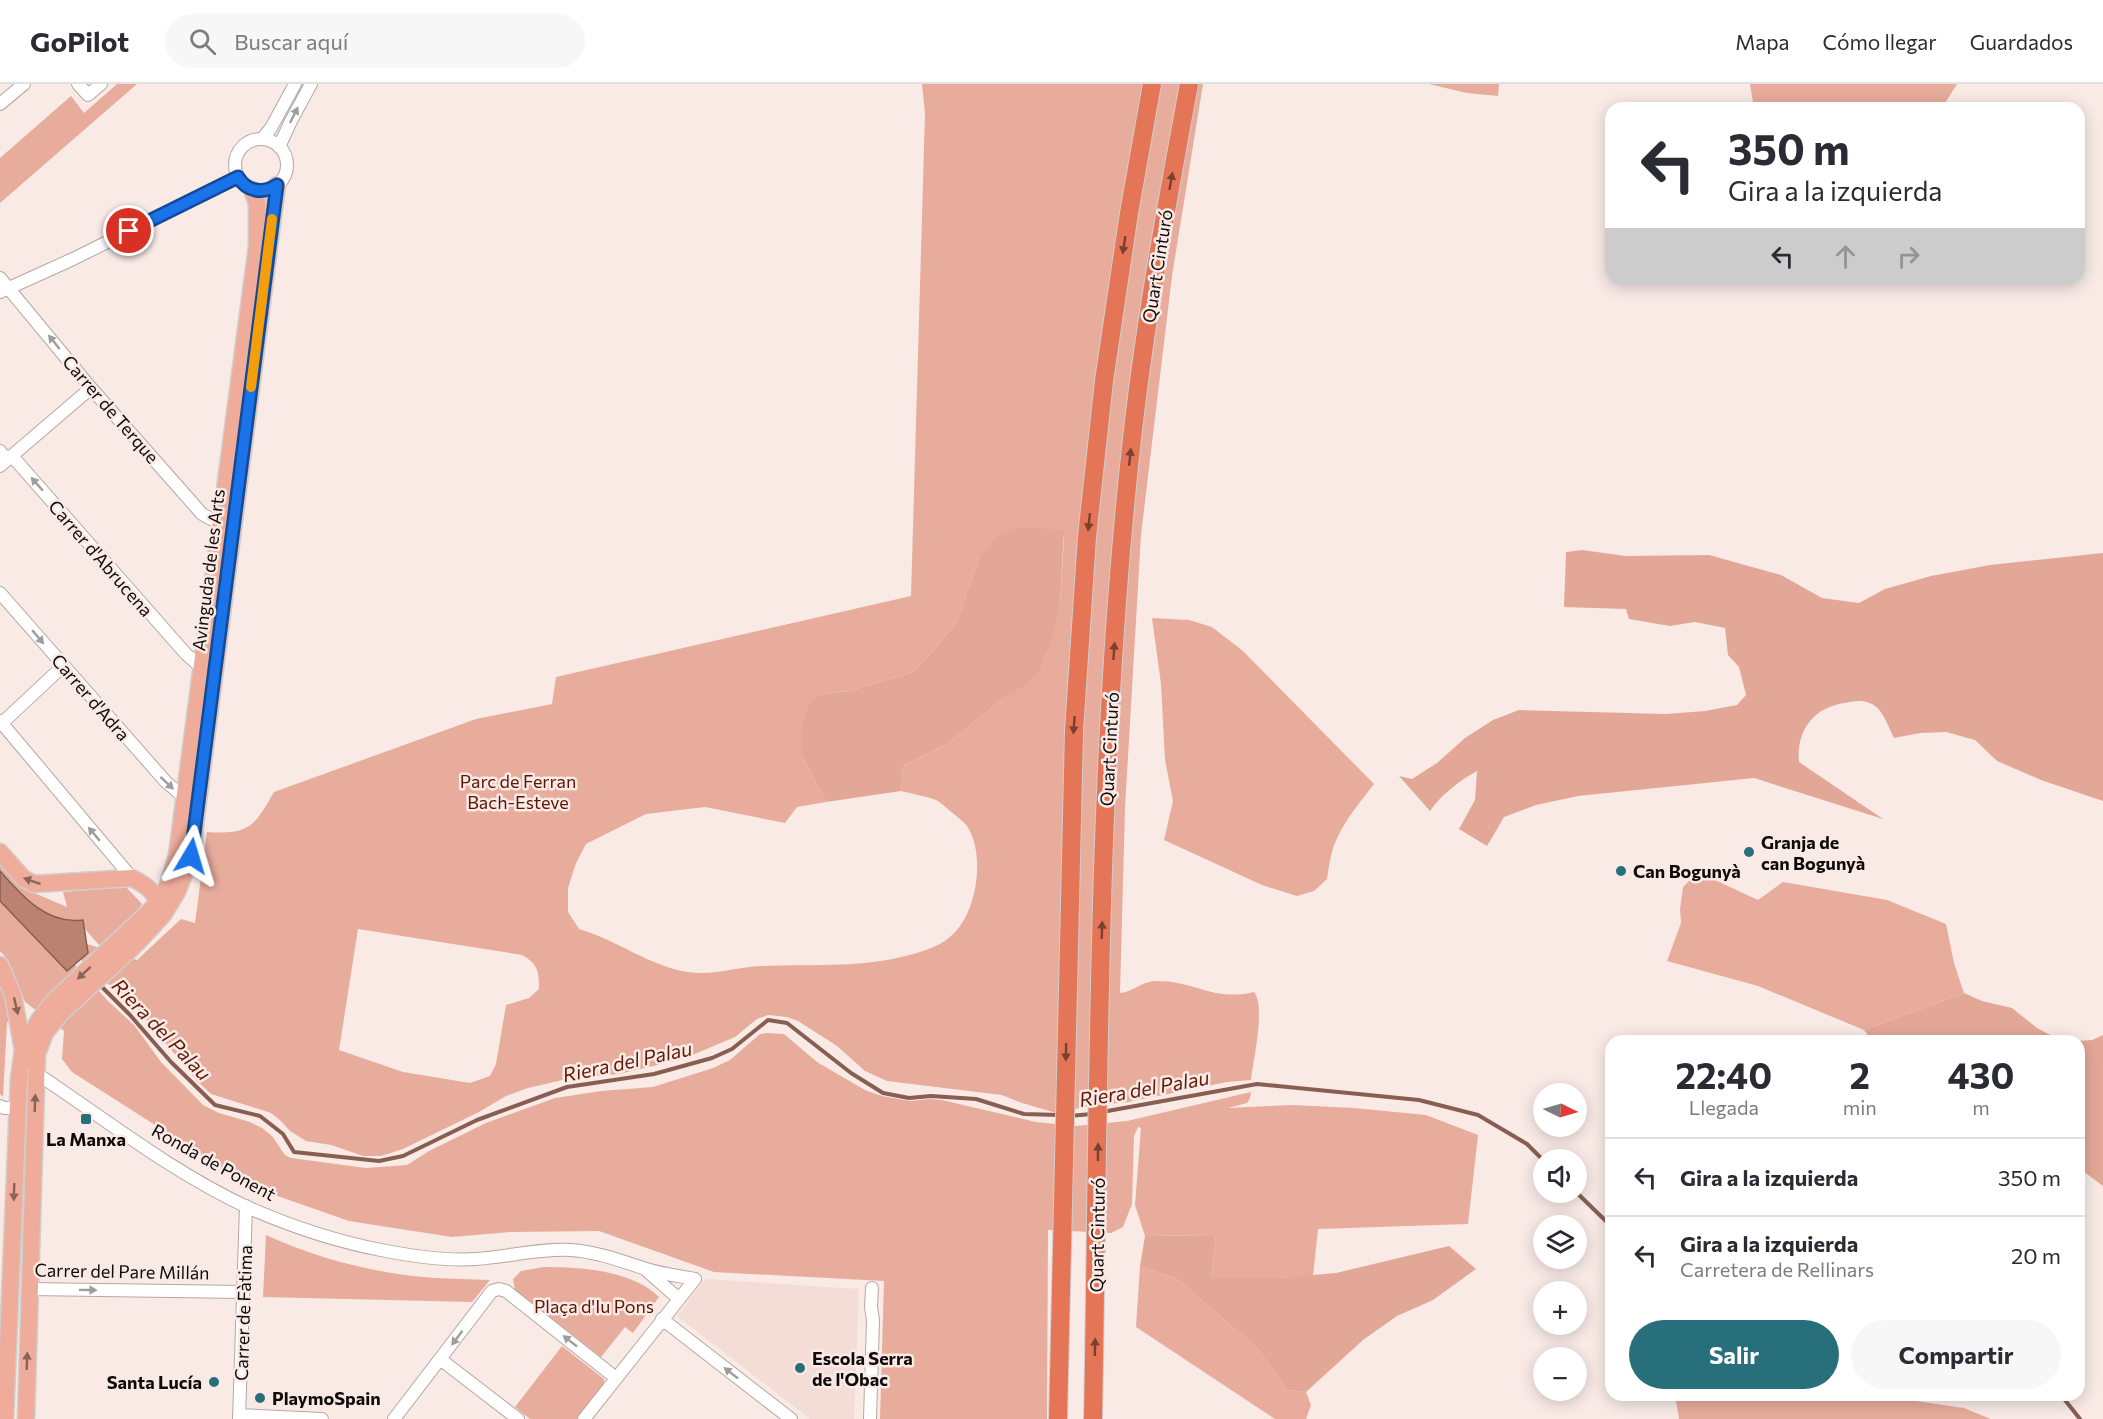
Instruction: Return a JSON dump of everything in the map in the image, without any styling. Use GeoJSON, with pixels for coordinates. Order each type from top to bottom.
{"type":"FeatureCollection","features":[{"type":"Feature","properties":{"kind":"highway","name":"Quart Cinturó"},"geometry":{"type":"LineString","coordinates":[[1058,1419],[1074,731],[1087,537],[1111,338],[1152,84]]}},
{"type":"Feature","properties":{"kind":"highway","name":"Quart Cinturó"},"geometry":{"type":"LineString","coordinates":[[1093,1419],[1101,988],[1113,664],[1130,454],[1154,283],[1189,84]]}},
{"type":"Feature","properties":{"kind":"main road","name":"Avinguda de les Arts"},"geometry":{"type":"LineString","coordinates":[[146,889],[167,889],[174,868],[202,668],[227,524],[277,185]]}},
{"type":"Feature","properties":{"kind":"main road","name":"Avinguda de les Arts"},"geometry":{"type":"LineString","coordinates":[[136,944],[163,915],[177,892],[191,856],[257,246],[257,203],[252,190]]}},
{"type":"Feature","properties":{"kind":"main road"},"geometry":{"type":"LineString","coordinates":[[0,852],[23,878],[34,884],[146,889]]}},
{"type":"Feature","properties":{"kind":"main road"},"geometry":{"type":"LineString","coordinates":[[5,1419],[9,1112],[23,1050],[39,1020],[57,1008],[119,951],[136,944],[142,929],[156,914],[146,889]]}},
{"type":"Feature","properties":{"kind":"main road"},"geometry":{"type":"LineString","coordinates":[[119,951],[146,889]]}},
{"type":"Feature","properties":{"kind":"main road","name":"Ronda de Ponent"},"geometry":{"type":"LineString","coordinates":[[0,965],[13,995],[23,1050]]}},
{"type":"Feature","properties":{"kind":"main road"},"geometry":{"type":"LineString","coordinates":[[26,1419],[37,1054],[57,1008]]}},
{"type":"Feature","properties":{"kind":"main road"},"geometry":{"type":"LineString","coordinates":[[9,1112],[26,1136],[25,1167],[33,1198]]}},
{"type":"Feature","properties":{"kind":"main road","name":"Carrer del Pare Millán"},"geometry":{"type":"LineString","coordinates":[[5,1289],[29,1289]]}},
{"type":"Feature","properties":{"kind":"street"},"geometry":{"type":"LineString","coordinates":[[0,104],[24,84]]}},
{"type":"Feature","properties":{"kind":"street"},"geometry":{"type":"LineString","coordinates":[[78,84],[88,95],[101,84]]}},
{"type":"Feature","properties":{"kind":"street"},"geometry":{"type":"LineString","coordinates":[[262,139],[271,128],[295,84]]}},
{"type":"Feature","properties":{"kind":"street"},"geometry":{"type":"LineString","coordinates":[[279,147],[311,84]]}},
{"type":"Feature","properties":{"kind":"street"},"geometry":{"type":"LineString","coordinates":[[262,139],[279,147],[284,153],[286,167],[285,174],[277,185],[265,191],[252,190],[246,186],[238,177],[235,165],[241,148],[251,141],[262,139]]}},
{"type":"Feature","properties":{"kind":"street"},"geometry":{"type":"LineString","coordinates":[[5,290],[238,177]]}},
{"type":"Feature","properties":{"kind":"street","name":"Carrer de Terque"},"geometry":{"type":"LineString","coordinates":[[0,278],[5,290],[202,514],[227,524]]}},
{"type":"Feature","properties":{"kind":"street"},"geometry":{"type":"LineString","coordinates":[[0,466],[92,388]]}},
{"type":"Feature","properties":{"kind":"street","name":"Carrer d'Abrucena"},"geometry":{"type":"LineString","coordinates":[[0,451],[4,457],[12,456],[186,654],[202,668]]}},
{"type":"Feature","properties":{"kind":"street","name":"Carrer d'Adra"},"geometry":{"type":"LineString","coordinates":[[0,593],[166,783],[185,798]]}},
{"type":"Feature","properties":{"kind":"street"},"geometry":{"type":"LineString","coordinates":[[63,666],[1,723],[146,889]]}},
{"type":"Feature","properties":{"kind":"street","name":"Ronda de Ponent"},"geometry":{"type":"LineString","coordinates":[[23,1050],[36,1073],[167,1161],[246,1206],[293,1225],[338,1240],[384,1251],[474,1259],[570,1250],[615,1258],[643,1268],[695,1279],[679,1299],[643,1268]]}},
{"type":"Feature","properties":{"kind":"street","name":"Carrer de Fàtima"},"geometry":{"type":"LineString","coordinates":[[239,1417],[246,1206]]}},
{"type":"Feature","properties":{"kind":"street"},"geometry":{"type":"LineString","coordinates":[[870,1419],[872,1288]]}},
{"type":"Feature","properties":{"kind":"street","name":"Carrer del Pare Millán"},"geometry":{"type":"LineString","coordinates":[[29,1289],[243,1292]]}},
{"type":"Feature","properties":{"kind":"street"},"geometry":{"type":"LineString","coordinates":[[394,1419],[492,1291],[500,1289],[506,1291],[616,1378]]}},
{"type":"Feature","properties":{"kind":"street"},"geometry":{"type":"LineString","coordinates":[[584,1419],[679,1299]]}},
{"type":"Feature","properties":{"kind":"street"},"geometry":{"type":"LineString","coordinates":[[662,1319],[791,1419]]}},
{"type":"Feature","properties":{"kind":"street"},"geometry":{"type":"LineString","coordinates":[[440,1359],[518,1419]]}},
{"type":"Feature","properties":{"kind":"street"},"geometry":{"type":"LineString","coordinates":[[769,1419],[777,1409]]}},
{"type":"Feature","properties":{"kind":"street"},"geometry":{"type":"LineString","coordinates":[[239,1417],[322,1419]]}},
{"type":"Feature","properties":{"kind":"shaded area"},"geometry":{"type":"Polygon","coordinates":[[[1021,527],[1064,530],[1060,604],[1053,635],[1040,670],[1024,686],[1000,701],[947,744],[903,766],[901,791],[826,802],[802,756],[802,726],[809,705],[821,694],[849,691],[913,672],[957,621],[979,558],[998,536],[1021,527]]]}},
{"type":"Feature","properties":{"kind":"shaded area"},"geometry":{"type":"Polygon","coordinates":[[[1582,550],[1626,556],[1709,555],[1781,575],[1822,598],[1859,603],[1885,589],[1931,576],[1990,565],[2103,553],[2103,801],[2041,780],[1997,761],[1975,740],[1946,732],[1920,733],[1894,738],[1884,716],[1875,706],[1864,701],[1857,701],[1833,706],[1815,716],[1800,740],[1799,762],[1883,819],[1754,778],[1578,796],[1536,805],[1504,817],[1487,846],[1459,829],[1475,800],[1477,771],[1451,788],[1430,811],[1399,776],[1412,779],[1437,763],[1465,738],[1493,720],[1519,710],[1666,714],[1705,711],[1737,705],[1746,695],[1739,667],[1728,655],[1725,628],[1695,622],[1670,626],[1629,619],[1626,609],[1564,607],[1566,552],[1582,550]]]}},
{"type":"Feature","properties":{"kind":"shaded area","name":"Riera del Palau"},"geometry":{"type":"Polygon","coordinates":[[[0,871],[36,907],[58,918],[83,920],[88,953],[67,971],[0,901],[0,871]]]}},
{"type":"Feature","properties":{"kind":"shaded area"},"geometry":{"type":"Polygon","coordinates":[[[1964,993],[1982,1001],[2012,1008],[2037,1028],[2050,1035],[1868,1035],[1864,1030],[1964,993]]]}},
{"type":"Feature","properties":{"kind":"shaded area"},"geometry":{"type":"Polygon","coordinates":[[[2103,1035],[2103,1186],[2085,1172],[2085,1040],[2103,1035]]]}},
{"type":"Feature","properties":{"kind":"shaded area"},"geometry":{"type":"Polygon","coordinates":[[[1216,1235],[1211,1278],[1280,1278],[1336,1273],[1449,1246],[1476,1269],[1433,1300],[1397,1316],[1363,1340],[1306,1392],[1287,1390],[1257,1348],[1177,1279],[1140,1266],[1145,1236],[1216,1235]]]}},
{"type":"Feature","properties":{"kind":"shaded area","name":"Escola Serra de l'Obac"},"geometry":{"type":"Polygon","coordinates":[[[705,1279],[859,1289],[854,1419],[810,1419],[677,1316],[705,1279]]]}},
{"type":"Feature","properties":{"kind":"green space"},"geometry":{"type":"Polygon","coordinates":[[[117,84],[137,84],[0,203],[0,158],[71,96],[84,113],[117,84]]]}},
{"type":"Feature","properties":{"kind":"green space","name":"Parc de Ferran Bach-Esteve"},"geometry":{"type":"Polygon","coordinates":[[[922,84],[1203,84],[1172,276],[1141,535],[1125,808],[1120,993],[1156,981],[1181,984],[1215,993],[1254,992],[1259,1009],[1259,1021],[1251,1080],[1227,1082],[1128,1102],[1056,1113],[1002,1095],[887,1081],[865,1071],[837,1046],[798,1021],[768,1015],[757,1019],[735,1037],[683,1059],[619,1074],[571,1078],[528,1088],[506,1096],[479,1112],[403,1149],[381,1156],[363,1156],[331,1145],[306,1141],[290,1131],[271,1113],[211,1094],[197,1081],[139,1011],[80,959],[88,953],[87,944],[137,960],[181,919],[195,923],[207,832],[232,832],[249,826],[261,813],[274,792],[476,719],[552,704],[556,677],[911,596],[925,113],[922,84]],[[1064,537],[979,558],[957,621],[913,672],[849,691],[821,694],[802,756],[826,802],[797,807],[785,823],[705,807],[646,814],[586,844],[576,863],[568,888],[568,912],[579,929],[646,959],[674,969],[698,973],[761,966],[866,963],[928,950],[951,936],[967,914],[976,884],[976,852],[973,838],[966,825],[938,801],[901,791],[903,766],[947,744],[1000,701],[1024,685],[1044,660],[1060,604],[1064,537]],[[358,929],[339,1050],[403,1072],[470,1083],[490,1076],[496,1064],[506,1005],[529,998],[539,989],[538,973],[534,965],[522,955],[358,929]]]}},
{"type":"Feature","properties":{"kind":"green space"},"geometry":{"type":"Polygon","coordinates":[[[1429,84],[1499,84],[1498,96],[1467,93],[1429,84]]]}},
{"type":"Feature","properties":{"kind":"green space"},"geometry":{"type":"Polygon","coordinates":[[[1750,84],[1957,84],[1946,102],[1753,102],[1750,84]]]}},
{"type":"Feature","properties":{"kind":"green space"},"geometry":{"type":"Polygon","coordinates":[[[1152,618],[1189,620],[1212,627],[1243,651],[1374,784],[1343,827],[1330,859],[1327,879],[1314,891],[1297,896],[1262,885],[1164,840],[1173,801],[1165,760],[1161,684],[1152,618]]]}},
{"type":"Feature","properties":{"kind":"green space"},"geometry":{"type":"Polygon","coordinates":[[[0,863],[25,889],[67,907],[63,892],[126,887],[142,904],[123,927],[99,945],[85,929],[83,920],[58,918],[46,913],[26,899],[0,871],[0,863]]]}},
{"type":"Feature","properties":{"kind":"green space"},"geometry":{"type":"Polygon","coordinates":[[[1704,875],[1758,900],[1783,882],[1887,900],[1946,924],[1954,963],[1964,993],[1864,1030],[1758,986],[1667,961],[1681,923],[1683,887],[1690,880],[1704,875]]]}},
{"type":"Feature","properties":{"kind":"green space"},"geometry":{"type":"Polygon","coordinates":[[[0,901],[66,970],[74,964],[134,1025],[161,1062],[203,1105],[262,1128],[272,1136],[285,1155],[291,1158],[366,1168],[407,1165],[429,1151],[486,1123],[555,1098],[601,1091],[653,1087],[713,1068],[730,1060],[760,1034],[767,1033],[784,1034],[817,1062],[865,1090],[882,1096],[910,1101],[942,1100],[1036,1122],[1075,1126],[1127,1121],[1251,1092],[1247,1103],[1228,1108],[1292,1105],[1426,1115],[1478,1135],[1468,1224],[1318,1229],[1313,1276],[1211,1278],[1216,1235],[1145,1236],[1135,1205],[1141,1128],[1138,1127],[1134,1136],[1132,1204],[1123,1227],[1111,1233],[1048,1230],[1047,1419],[880,1419],[884,1281],[714,1272],[599,1231],[511,1232],[452,1237],[349,1221],[252,1187],[72,1072],[62,1059],[64,1031],[25,1002],[8,960],[0,951],[0,901]]]}},
{"type":"Feature","properties":{"kind":"green space"},"geometry":{"type":"Polygon","coordinates":[[[0,972],[15,1021],[7,1022],[3,1097],[0,1094],[0,972]]]}},
{"type":"Feature","properties":{"kind":"green space"},"geometry":{"type":"Polygon","coordinates":[[[266,1235],[327,1258],[370,1269],[413,1276],[490,1280],[472,1302],[263,1297],[266,1235]]]}},
{"type":"Feature","properties":{"kind":"green space"},"geometry":{"type":"Polygon","coordinates":[[[1140,1266],[1177,1279],[1257,1348],[1287,1390],[1306,1392],[1311,1405],[1306,1419],[1275,1419],[1136,1327],[1140,1266]]]}},
{"type":"Feature","properties":{"kind":"green space","name":"Plaça d'Iu Pons"},"geometry":{"type":"Polygon","coordinates":[[[544,1267],[605,1272],[635,1281],[659,1297],[633,1333],[625,1327],[601,1357],[515,1290],[513,1279],[521,1271],[544,1267]]]}},
{"type":"Feature","properties":{"kind":"green space"},"geometry":{"type":"Polygon","coordinates":[[[562,1346],[604,1379],[604,1384],[577,1419],[530,1419],[515,1407],[562,1346]]]}},
{"type":"Feature","properties":{"kind":"green space"},"geometry":{"type":"Polygon","coordinates":[[[1676,1401],[1916,1401],[1964,1408],[1991,1419],[1679,1419],[1676,1401]]]}},
{"type":"Feature","properties":{"kind":"waterway","name":"Riera del Palau"},"geometry":{"type":"LineString","coordinates":[[100,985],[171,1062],[215,1105],[260,1116],[283,1134],[294,1152],[379,1161],[403,1156],[477,1120],[567,1087],[654,1074],[712,1058],[732,1049],[768,1020],[787,1023],[851,1073],[883,1093],[909,1098],[931,1096],[976,1099],[1024,1114],[1059,1115]]}},
{"type":"Feature","properties":{"kind":"waterway","name":"Riera del Palau"},"geometry":{"type":"LineString","coordinates":[[1102,1112],[1257,1084],[1419,1100],[1478,1115],[1527,1144],[1533,1150]]}},
{"type":"Feature","properties":{"kind":"waterway","name":"Riera del Palau"},"geometry":{"type":"LineString","coordinates":[[1069,1116],[1092,1114]]}},
{"type":"Feature","properties":{"kind":"waterway","name":"Riera del Palau"},"geometry":{"type":"LineString","coordinates":[[1587,1203],[1605,1220]]}},
{"type":"Feature","properties":{"kind":"waterway","name":"Riera del Palau"},"geometry":{"type":"LineString","coordinates":[[2066,1401],[2080,1419]]}},
{"type":"Feature","properties":{"kind":"slow traffic"},"geometry":{"type":"LineString","coordinates":[[251,387],[272,219]]}},
{"type":"Feature","properties":{"kind":"place","name":"Granja de can Bogunyà"},"geometry":{"type":"Point","coordinates":[1749,852]}},
{"type":"Feature","properties":{"kind":"place","name":"Can Bogunyà"},"geometry":{"type":"Point","coordinates":[1621,871]}},
{"type":"Feature","properties":{"kind":"place","name":"La Manxa"},"geometry":{"type":"Point","coordinates":[86,1119]}},
{"type":"Feature","properties":{"kind":"place","name":"Escola Serra de l'Obac"},"geometry":{"type":"Point","coordinates":[800,1368]}},
{"type":"Feature","properties":{"kind":"place","name":"Santa Lucía"},"geometry":{"type":"Point","coordinates":[214,1382]}},
{"type":"Feature","properties":{"kind":"place","name":"PlaymoSpain"},"geometry":{"type":"Point","coordinates":[260,1398]}},
{"type":"Feature","properties":{"kind":"route"},"geometry":{"type":"LineString","coordinates":[[129,231],[238,177],[252,190],[265,191],[277,185],[191,856]]}}]}
